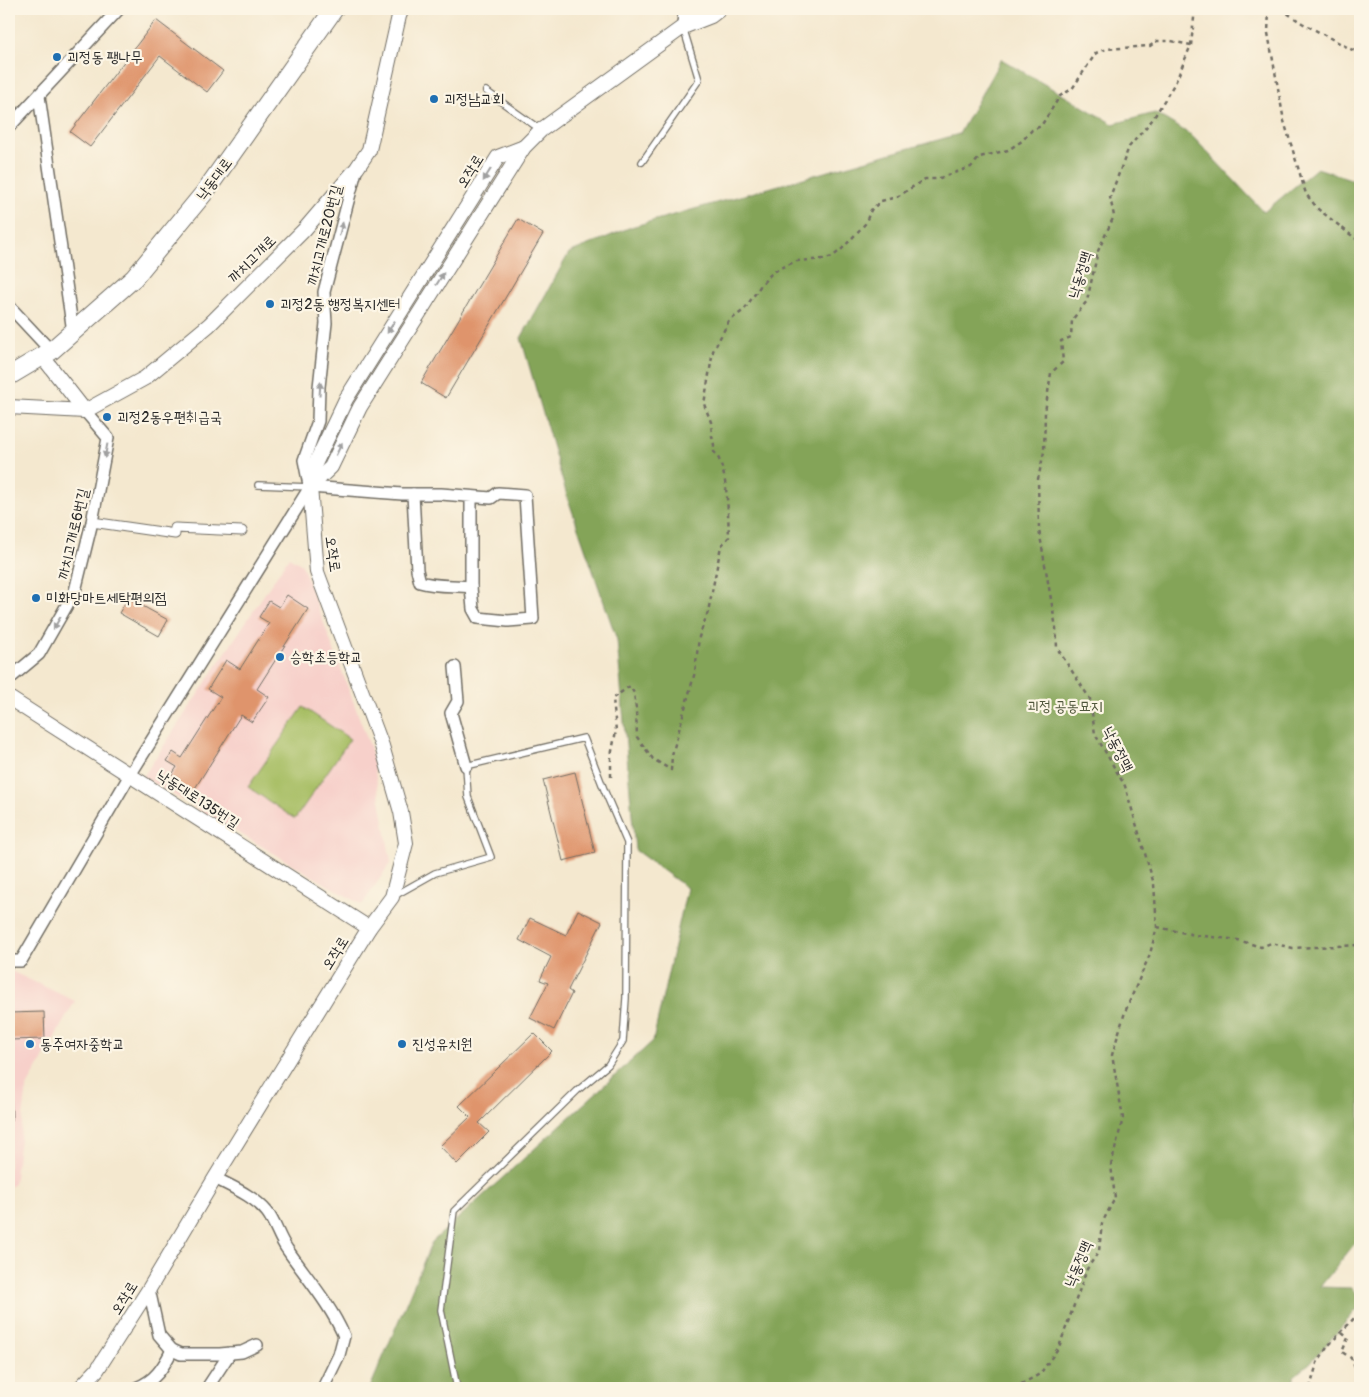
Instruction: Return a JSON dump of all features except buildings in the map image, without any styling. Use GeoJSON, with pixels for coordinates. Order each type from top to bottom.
{"type":"FeatureCollection","features":[{"type":"Feature","properties":{"kind":"main road","name":"낙동대로"},"geometry":{"type":"LineString","coordinates":[[9,376],[46,354],[74,332],[134,278],[204,193],[334,9]]}},
{"type":"Feature","properties":{"kind":"street"},"geometry":{"type":"LineString","coordinates":[[9,127],[119,9]]}},
{"type":"Feature","properties":{"kind":"street","name":"까치고개로"},"geometry":{"type":"LineString","coordinates":[[84,412],[145,378],[209,325],[304,230],[356,168],[369,150],[388,62],[402,9]]}},
{"type":"Feature","properties":{"kind":"street"},"geometry":{"type":"LineString","coordinates":[[683,27],[684,9]]}},
{"type":"Feature","properties":{"kind":"street","name":"오작로"},"geometry":{"type":"LineString","coordinates":[[683,27],[697,9]]}},
{"type":"Feature","properties":{"kind":"street","name":"오작로"},"geometry":{"type":"LineString","coordinates":[[80,1388],[97,1370],[149,1289],[369,928],[392,897],[406,843],[401,812],[382,746],[317,572],[310,487],[331,467],[360,407],[524,147],[541,130],[683,27],[711,16],[720,9]]}},
{"type":"Feature","properties":{"kind":"street"},"geometry":{"type":"LineString","coordinates":[[39,96],[74,332]]}},
{"type":"Feature","properties":{"kind":"street","name":"까치고개로20번길"},"geometry":{"type":"LineString","coordinates":[[310,487],[304,460],[318,421],[319,387],[326,323],[324,292],[356,168]]}},
{"type":"Feature","properties":{"kind":"street"},"geometry":{"type":"LineString","coordinates":[[9,306],[46,354],[84,412]]}},
{"type":"Feature","properties":{"kind":"street"},"geometry":{"type":"LineString","coordinates":[[9,407],[84,412]]}},
{"type":"Feature","properties":{"kind":"street","name":"까치고개로6번길"},"geometry":{"type":"LineString","coordinates":[[9,679],[39,654],[75,591],[92,522],[108,438],[84,412]]}},
{"type":"Feature","properties":{"kind":"street"},"geometry":{"type":"LineString","coordinates":[[9,961],[21,961],[130,775],[310,487],[491,498],[498,493],[525,494],[533,619],[508,621],[478,618],[473,609],[471,587],[471,497]]}},
{"type":"Feature","properties":{"kind":"street"},"geometry":{"type":"LineString","coordinates":[[413,494],[417,570],[420,582],[428,585],[453,584],[471,587]]}},
{"type":"Feature","properties":{"kind":"street"},"geometry":{"type":"LineString","coordinates":[[92,522],[175,534],[175,528],[242,531]]}},
{"type":"Feature","properties":{"kind":"street"},"geometry":{"type":"LineString","coordinates":[[455,667],[458,701],[451,714],[466,766]]}},
{"type":"Feature","properties":{"kind":"street","name":"낙동대로135번길"},"geometry":{"type":"LineString","coordinates":[[9,698],[369,928]]}},
{"type":"Feature","properties":{"kind":"street"},"geometry":{"type":"LineString","coordinates":[[215,1178],[249,1197],[267,1212],[286,1248],[308,1277],[340,1326],[344,1336],[339,1355],[323,1388]]}},
{"type":"Feature","properties":{"kind":"street"},"geometry":{"type":"LineString","coordinates":[[149,1289],[160,1335],[172,1350],[181,1354],[230,1353],[242,1352],[257,1345]]}},
{"type":"Feature","properties":{"kind":"street"},"geometry":{"type":"LineString","coordinates":[[136,1388],[146,1384],[156,1376],[172,1350]]}},
{"type":"Feature","properties":{"kind":"street"},"geometry":{"type":"LineString","coordinates":[[207,1388],[230,1353]]}},
{"type":"Feature","properties":{"kind":"lane"},"geometry":{"type":"LineString","coordinates":[[642,162],[699,80],[683,27]]}},
{"type":"Feature","properties":{"kind":"lane"},"geometry":{"type":"LineString","coordinates":[[486,91],[541,130]]}},
{"type":"Feature","properties":{"kind":"lane"},"geometry":{"type":"LineString","coordinates":[[258,485],[310,487]]}},
{"type":"Feature","properties":{"kind":"lane"},"geometry":{"type":"LineString","coordinates":[[392,897],[435,873],[491,857],[468,797],[466,766],[584,738],[627,843],[626,998],[623,1042],[608,1065],[577,1091],[454,1211],[441,1310],[457,1388]]}},
{"type":"Feature","properties":{"kind":"path","name":"낙동정맥"},"geometry":{"type":"LineString","coordinates":[[1014,1388],[1040,1374],[1059,1347],[1087,1269],[1099,1251],[1102,1223],[1115,1198],[1111,1166],[1122,1118],[1112,1054],[1125,1012],[1150,954],[1157,927],[1154,884],[1125,786],[1095,734],[1090,699],[1057,648],[1056,628],[1039,530],[1038,479],[1044,452],[1045,412],[1051,373],[1063,362],[1061,341],[1071,337],[1072,320],[1087,301],[1098,251],[1114,216],[1110,197],[1129,147],[1153,119],[1176,81],[1191,45],[1195,9]]}},
{"type":"Feature","properties":{"kind":"path"},"geometry":{"type":"LineString","coordinates":[[1269,9],[1268,33],[1284,121],[1306,194],[1318,209],[1360,242]]}},
{"type":"Feature","properties":{"kind":"path"},"geometry":{"type":"LineString","coordinates":[[1281,9],[1302,24],[1360,54]]}},
{"type":"Feature","properties":{"kind":"path"},"geometry":{"type":"LineString","coordinates":[[610,804],[611,756],[616,731],[613,698],[630,686],[634,693],[637,737],[653,759],[671,770],[672,755],[695,672],[699,637],[708,612],[721,546],[729,537],[725,482],[718,456],[714,452],[711,422],[704,404],[713,351],[729,321],[744,310],[761,285],[780,268],[797,261],[825,259],[842,249],[865,224],[871,210],[880,201],[896,197],[925,179],[937,179],[971,167],[980,157],[1008,150],[1022,141],[1032,130],[1041,126],[1060,96],[1072,89],[1096,53],[1106,49],[1150,46],[1157,41],[1171,41],[1191,45]]}},
{"type":"Feature","properties":{"kind":"path"},"geometry":{"type":"LineString","coordinates":[[1157,927],[1195,935],[1238,940],[1261,947],[1271,943],[1293,948],[1360,945]]}},
{"type":"Feature","properties":{"kind":"path"},"geometry":{"type":"LineString","coordinates":[[1310,1388],[1317,1363],[1328,1346],[1360,1312]]}},
{"type":"Feature","properties":{"kind":"path"},"geometry":{"type":"LineString","coordinates":[[1342,1333],[1348,1338],[1342,1352],[1351,1358],[1360,1377]]}},
{"type":"Feature","properties":{"kind":"shaded area","name":"승학초등학교"},"geometry":{"type":"Polygon","coordinates":[[[289,557],[302,565],[371,749],[391,862],[362,905],[143,777],[289,557]]]}},
{"type":"Feature","properties":{"kind":"shaded area","name":"동주여자중학교"},"geometry":{"type":"Polygon","coordinates":[[[9,972],[13,972],[75,1001],[27,1087],[14,1184],[9,1187],[9,972]]]}},
{"type":"Feature","properties":{"kind":"green space","name":"괴정 공동묘지"},"geometry":{"type":"Polygon","coordinates":[[[1001,59],[1113,124],[1155,113],[1191,135],[1264,212],[1317,168],[1360,182],[1360,1237],[1320,1287],[1352,1288],[1360,1297],[1360,1306],[1310,1363],[1294,1376],[1294,1388],[370,1388],[432,1242],[653,1041],[687,888],[635,850],[617,640],[567,496],[521,338],[569,253],[631,227],[959,134],[1001,59]]]}},
{"type":"Feature","properties":{"kind":"green space"},"geometry":{"type":"Polygon","coordinates":[[[303,707],[350,739],[295,819],[248,787],[303,707]]]}},
{"type":"Feature","properties":{"kind":"place","name":"괴정동 팽나무"},"geometry":{"type":"Point","coordinates":[57,57]}},
{"type":"Feature","properties":{"kind":"place","name":"괴정남교회"},"geometry":{"type":"Point","coordinates":[434,99]}},
{"type":"Feature","properties":{"kind":"place","name":"괴정2동 행정복지센터"},"geometry":{"type":"Point","coordinates":[270,304]}},
{"type":"Feature","properties":{"kind":"place","name":"괴정2동우편취급국"},"geometry":{"type":"Point","coordinates":[107,417]}},
{"type":"Feature","properties":{"kind":"place","name":"미화당마트세탁편의점"},"geometry":{"type":"Point","coordinates":[36,598]}},
{"type":"Feature","properties":{"kind":"place","name":"승학초등학교"},"geometry":{"type":"Point","coordinates":[280,657]}},
{"type":"Feature","properties":{"kind":"place","name":"동주여자중학교"},"geometry":{"type":"Point","coordinates":[30,1044]}},
{"type":"Feature","properties":{"kind":"place","name":"진성유치원"},"geometry":{"type":"Point","coordinates":[402,1044]}}]}
